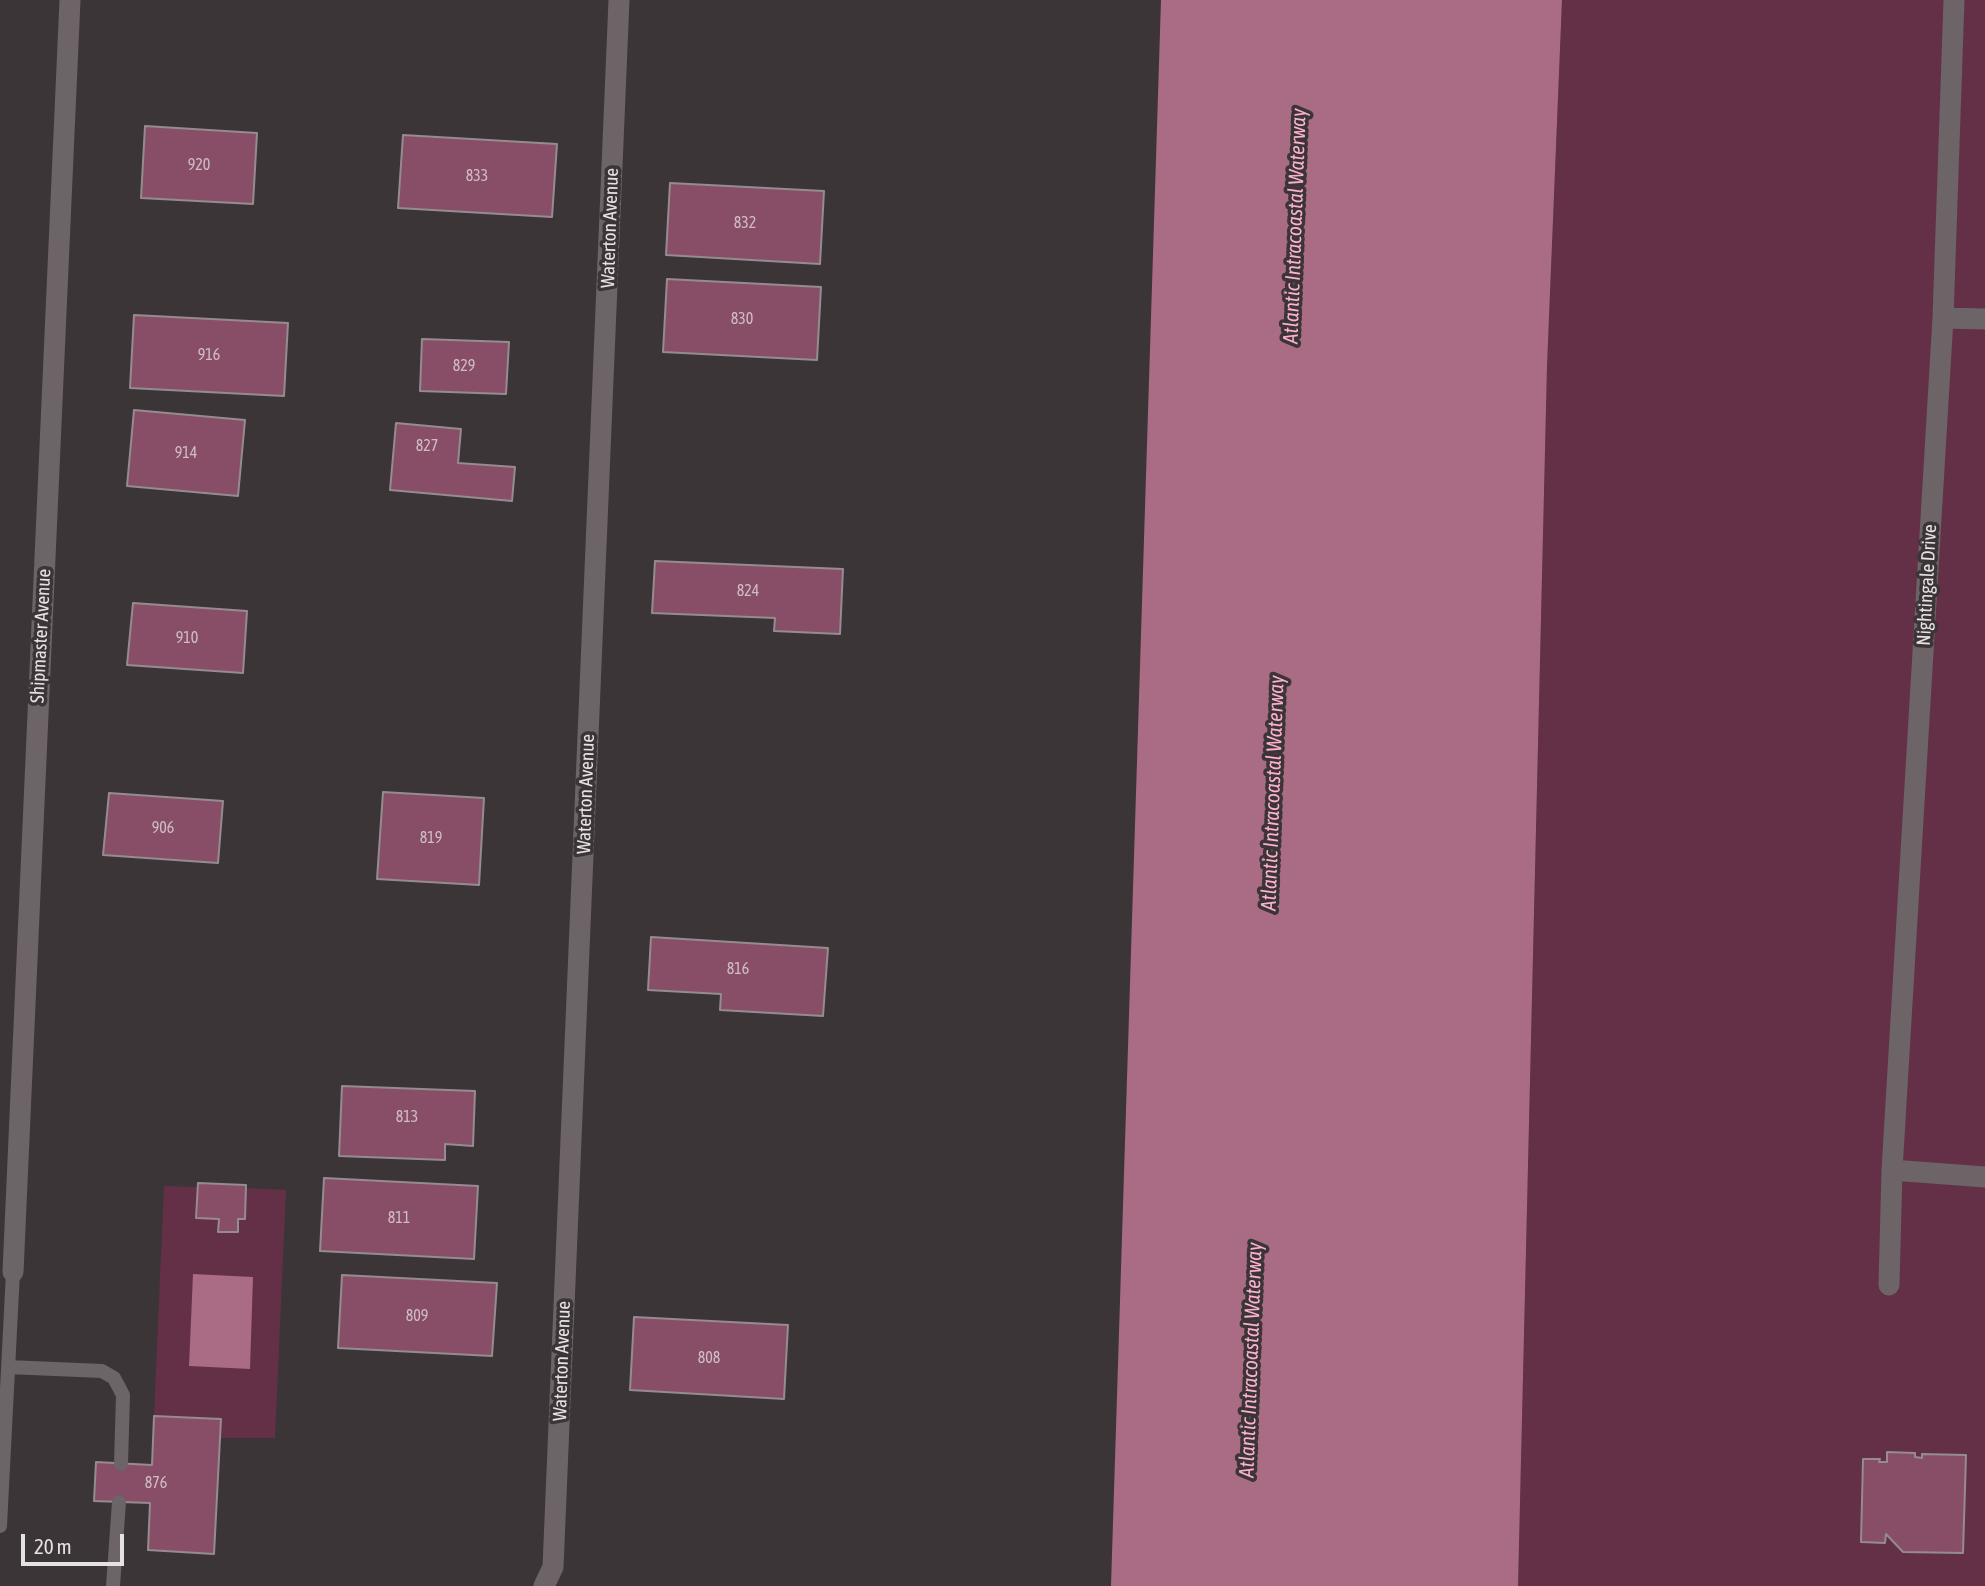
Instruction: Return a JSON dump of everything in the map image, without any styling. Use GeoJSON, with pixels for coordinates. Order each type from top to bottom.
{"type":"FeatureCollection","features":[{"type":"Feature","properties":{"kind":"street","name":"Shipmaster Avenue"},"geometry":{"type":"LineString","coordinates":[[13,1272],[70,0]]}},
{"type":"Feature","properties":{"kind":"street","name":"Waterton Avenue"},"geometry":{"type":"LineString","coordinates":[[544,1586],[553,1567],[619,0]]}},
{"type":"Feature","properties":{"kind":"street","name":"Nightingale Drive"},"geometry":{"type":"LineString","coordinates":[[1889,1286],[1892,1170],[1943,318],[1954,0]]}},
{"type":"Feature","properties":{"kind":"street"},"geometry":{"type":"LineString","coordinates":[[1943,318],[1985,319]]}},
{"type":"Feature","properties":{"kind":"street"},"geometry":{"type":"LineString","coordinates":[[1892,1170],[1985,1177]]}},
{"type":"Feature","properties":{"kind":"lane"},"geometry":{"type":"LineString","coordinates":[[0,1526],[13,1272]]}},
{"type":"Feature","properties":{"kind":"lane"},"geometry":{"type":"LineString","coordinates":[[8,1367],[102,1371],[114,1378],[123,1395],[121,1464]]}},
{"type":"Feature","properties":{"kind":"lane"},"geometry":{"type":"LineString","coordinates":[[113,1586],[119,1502]]}},
{"type":"Feature","properties":{"kind":"shaded area"},"geometry":{"type":"Polygon","coordinates":[[[1562,0],[1985,0],[1985,1586],[1518,1586],[1547,366],[1562,0]]]}},
{"type":"Feature","properties":{"kind":"shaded area"},"geometry":{"type":"Polygon","coordinates":[[[164,1186],[198,1187],[196,1218],[219,1219],[218,1231],[238,1232],[238,1219],[245,1219],[246,1188],[286,1190],[275,1438],[221,1438],[221,1419],[154,1416],[164,1186]]]}},
{"type":"Feature","properties":{"kind":"water","name":"Atlantic Intracoastal Waterway"},"geometry":{"type":"Polygon","coordinates":[[[1161,0],[1562,0],[1547,366],[1518,1586],[1111,1586],[1161,0]]]}},
{"type":"Feature","properties":{"kind":"water"},"geometry":{"type":"Polygon","coordinates":[[[193,1274],[253,1277],[250,1369],[189,1366],[193,1274]]]}},
{"type":"Feature","properties":{"kind":"building"},"geometry":{"type":"Polygon","coordinates":[[[145,126],[257,133],[253,204],[141,198],[145,126]]]}},
{"type":"Feature","properties":{"kind":"building"},"geometry":{"type":"Polygon","coordinates":[[[403,135],[557,144],[552,217],[398,208],[403,135]]]}},
{"type":"Feature","properties":{"kind":"building"},"geometry":{"type":"Polygon","coordinates":[[[670,183],[824,191],[820,264],[666,255],[670,183]]]}},
{"type":"Feature","properties":{"kind":"building"},"geometry":{"type":"Polygon","coordinates":[[[667,279],[821,287],[817,360],[663,352],[667,279]]]}},
{"type":"Feature","properties":{"kind":"building"},"geometry":{"type":"Polygon","coordinates":[[[134,315],[288,323],[284,396],[130,388],[134,315]]]}},
{"type":"Feature","properties":{"kind":"building"},"geometry":{"type":"Polygon","coordinates":[[[422,339],[509,342],[506,394],[420,391],[422,339]]]}},
{"type":"Feature","properties":{"kind":"building"},"geometry":{"type":"Polygon","coordinates":[[[134,410],[245,420],[238,496],[127,486],[134,410]]]}},
{"type":"Feature","properties":{"kind":"building"},"geometry":{"type":"Polygon","coordinates":[[[396,423],[461,429],[458,463],[515,467],[512,501],[390,490],[396,423]]]}},
{"type":"Feature","properties":{"kind":"building"},"geometry":{"type":"Polygon","coordinates":[[[655,561],[843,569],[840,634],[774,631],[775,618],[652,613],[655,561]]]}},
{"type":"Feature","properties":{"kind":"building"},"geometry":{"type":"Polygon","coordinates":[[[133,603],[247,611],[243,673],[127,665],[133,603]]]}},
{"type":"Feature","properties":{"kind":"building"},"geometry":{"type":"Polygon","coordinates":[[[383,792],[484,798],[479,885],[377,879],[383,792]]]}},
{"type":"Feature","properties":{"kind":"building"},"geometry":{"type":"Polygon","coordinates":[[[109,793],[223,801],[218,863],[103,855],[109,793]]]}},
{"type":"Feature","properties":{"kind":"building"},"geometry":{"type":"Polygon","coordinates":[[[651,937],[828,948],[823,1016],[720,1010],[721,994],[648,990],[651,937]]]}},
{"type":"Feature","properties":{"kind":"building"},"geometry":{"type":"Polygon","coordinates":[[[342,1086],[475,1091],[473,1146],[445,1144],[445,1160],[339,1156],[342,1086]]]}},
{"type":"Feature","properties":{"kind":"building"},"geometry":{"type":"Polygon","coordinates":[[[324,1178],[478,1186],[474,1259],[320,1251],[324,1178]]]}},
{"type":"Feature","properties":{"kind":"building"},"geometry":{"type":"Polygon","coordinates":[[[198,1183],[246,1185],[245,1219],[238,1219],[238,1232],[218,1232],[219,1219],[196,1218],[198,1183]]]}},
{"type":"Feature","properties":{"kind":"building"},"geometry":{"type":"Polygon","coordinates":[[[342,1275],[497,1283],[492,1356],[338,1348],[342,1275]]]}},
{"type":"Feature","properties":{"kind":"building"},"geometry":{"type":"Polygon","coordinates":[[[634,1317],[788,1325],[784,1399],[630,1390],[634,1317]]]}},
{"type":"Feature","properties":{"kind":"building"},"geometry":{"type":"Polygon","coordinates":[[[154,1416],[221,1419],[214,1554],[148,1550],[150,1503],[94,1501],[96,1462],[152,1465],[154,1416]]]}},
{"type":"Feature","properties":{"kind":"building"},"geometry":{"type":"Polygon","coordinates":[[[1887,1452],[1915,1453],[1915,1457],[1922,1458],[1922,1454],[1966,1455],[1963,1553],[1903,1552],[1886,1534],[1885,1543],[1861,1542],[1863,1459],[1880,1459],[1879,1462],[1887,1462],[1887,1452]]]}}]}
